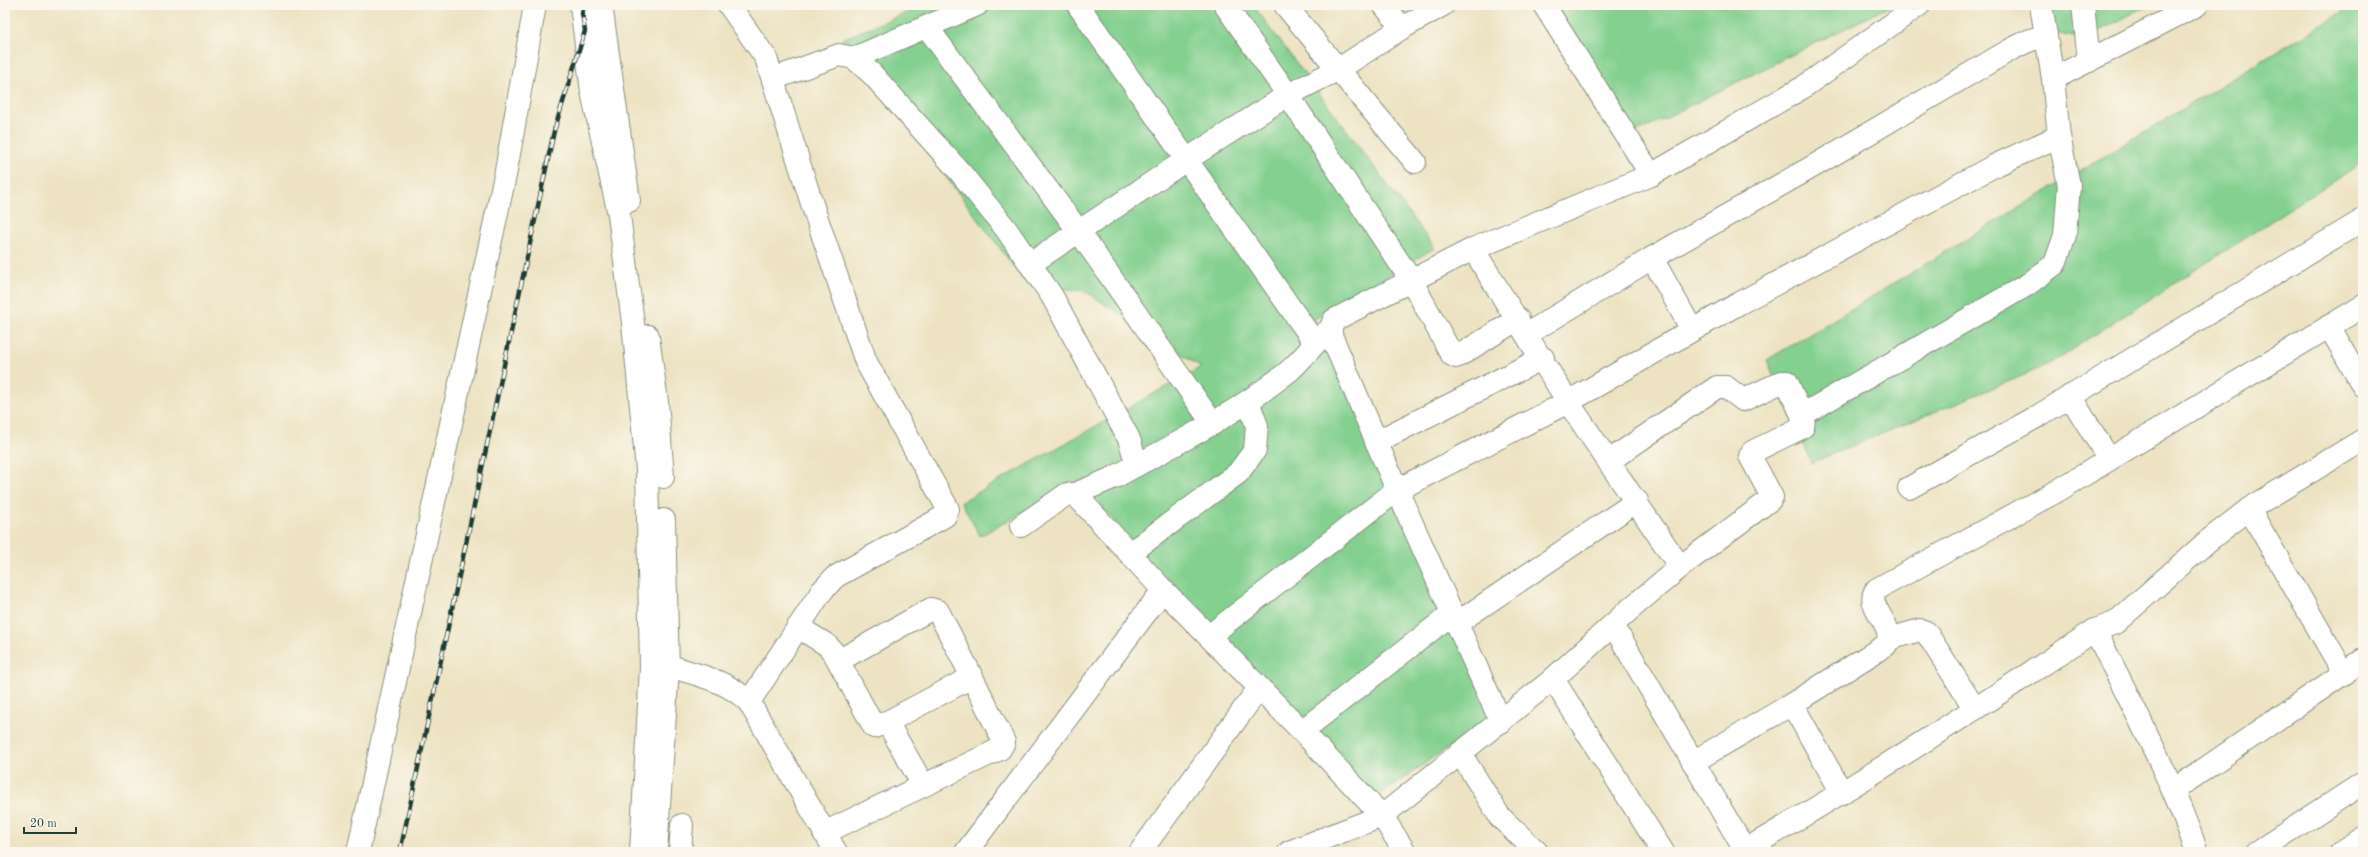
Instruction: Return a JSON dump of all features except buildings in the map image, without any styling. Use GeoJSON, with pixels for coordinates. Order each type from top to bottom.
{"type":"FeatureCollection","features":[{"type":"Feature","properties":{"kind":"main road"},"geometry":{"type":"LineString","coordinates":[[358,852],[506,171],[536,5]]}},
{"type":"Feature","properties":{"kind":"main road"},"geometry":{"type":"LineString","coordinates":[[729,5],[763,52],[860,348],[948,509],[945,516],[835,577],[822,591],[749,702]]}},
{"type":"Feature","properties":{"kind":"main road"},"geometry":{"type":"LineString","coordinates":[[854,58],[977,5]]}},
{"type":"Feature","properties":{"kind":"main road"},"geometry":{"type":"LineString","coordinates":[[1078,5],[1315,343]]}},
{"type":"Feature","properties":{"kind":"main road"},"geometry":{"type":"LineString","coordinates":[[1225,5],[1288,95],[1411,280],[1452,355],[1456,357],[1522,326],[1652,258],[1812,167],[2010,50],[2028,40],[2046,35]]}},
{"type":"Feature","properties":{"kind":"main road"},"geometry":{"type":"LineString","coordinates":[[1286,5],[1415,162]]}},
{"type":"Feature","properties":{"kind":"main road"},"geometry":{"type":"LineString","coordinates":[[1384,5],[1402,28]]}},
{"type":"Feature","properties":{"kind":"main road"},"geometry":{"type":"LineString","coordinates":[[1030,264],[1080,233],[1186,160],[1288,95],[1339,69],[1402,28],[1443,5]]}},
{"type":"Feature","properties":{"kind":"main road"},"geometry":{"type":"LineString","coordinates":[[1544,5],[1651,175]]}},
{"type":"Feature","properties":{"kind":"main road"},"geometry":{"type":"LineString","coordinates":[[1021,526],[1067,494],[1075,494],[1115,477],[1213,424],[1248,401],[1290,370],[1330,327],[1334,320],[1473,249],[1651,175],[1802,88],[1919,5]]}},
{"type":"Feature","properties":{"kind":"main road"},"geometry":{"type":"LineString","coordinates":[[1802,414],[2027,285],[2055,264],[2065,235],[2068,185],[2059,136],[2053,79],[2041,5]]}},
{"type":"Feature","properties":{"kind":"main road"},"geometry":{"type":"LineString","coordinates":[[2083,5],[2089,60]]}},
{"type":"Feature","properties":{"kind":"main road"},"geometry":{"type":"LineString","coordinates":[[2053,79],[2197,5]]}},
{"type":"Feature","properties":{"kind":"main road"},"geometry":{"type":"LineString","coordinates":[[641,852],[651,667],[647,470],[633,323],[619,215],[592,92],[583,14],[606,7],[657,402],[663,484],[668,668],[656,852]]}},
{"type":"Feature","properties":{"kind":"main road"},"geometry":{"type":"LineString","coordinates":[[927,27],[1080,233],[1213,424]]}},
{"type":"Feature","properties":{"kind":"main road"},"geometry":{"type":"LineString","coordinates":[[773,79],[839,55],[854,58],[872,74],[960,172],[1006,229],[1052,296],[1129,439],[1137,465]]}},
{"type":"Feature","properties":{"kind":"main road"},"geometry":{"type":"LineString","coordinates":[[1209,636],[1397,490],[1568,402],[1692,330],[1994,166],[2059,136]]}},
{"type":"Feature","properties":{"kind":"main road"},"geometry":{"type":"LineString","coordinates":[[1909,488],[2070,396],[2363,220]]}},
{"type":"Feature","properties":{"kind":"main road"},"geometry":{"type":"LineString","coordinates":[[1473,249],[1543,358],[1568,402],[1637,501],[1680,567]]}},
{"type":"Feature","properties":{"kind":"main road"},"geometry":{"type":"LineString","coordinates":[[1652,258],[1692,330]]}},
{"type":"Feature","properties":{"kind":"main road"},"geometry":{"type":"LineString","coordinates":[[1693,762],[1792,704],[1886,645],[1889,639],[1889,633],[1873,599],[1874,593],[1877,589],[2059,490],[2363,306]]}},
{"type":"Feature","properties":{"kind":"main road"},"geometry":{"type":"LineString","coordinates":[[2329,326],[2363,386]]}},
{"type":"Feature","properties":{"kind":"main road"},"geometry":{"type":"LineString","coordinates":[[1330,327],[1331,335],[1376,442],[1501,722]]}},
{"type":"Feature","properties":{"kind":"main road"},"geometry":{"type":"LineString","coordinates":[[1376,442],[1543,358]]}},
{"type":"Feature","properties":{"kind":"main road"},"geometry":{"type":"LineString","coordinates":[[1289,852],[1382,816],[1553,679],[1680,567],[1770,500],[1772,496],[1750,456],[1752,452],[1803,427],[1804,422],[1789,383],[1787,382],[1782,382],[1744,400],[1726,387],[1717,387],[1609,461]]}},
{"type":"Feature","properties":{"kind":"main road"},"geometry":{"type":"LineString","coordinates":[[2070,396],[2109,459]]}},
{"type":"Feature","properties":{"kind":"main road"},"geometry":{"type":"LineString","coordinates":[[1130,553],[1238,473],[1255,450],[1257,426],[1248,401]]}},
{"type":"Feature","properties":{"kind":"main road"},"geometry":{"type":"LineString","coordinates":[[1613,625],[1746,851],[1842,794],[2095,630],[2115,623],[2209,540],[2249,509],[2363,440]]}},
{"type":"Feature","properties":{"kind":"main road"},"geometry":{"type":"LineString","coordinates":[[1075,494],[1163,590],[1302,731],[1382,816],[1404,852]]}},
{"type":"Feature","properties":{"kind":"main road"},"geometry":{"type":"LineString","coordinates":[[1302,731],[1455,618],[1637,501]]}},
{"type":"Feature","properties":{"kind":"main road"},"geometry":{"type":"LineString","coordinates":[[2249,509],[2344,673]]}},
{"type":"Feature","properties":{"kind":"main road"},"geometry":{"type":"LineString","coordinates":[[966,852],[1163,590]]}},
{"type":"Feature","properties":{"kind":"main road"},"geometry":{"type":"LineString","coordinates":[[824,833],[997,751],[1003,744],[972,677],[938,611],[931,609],[840,660]]}},
{"type":"Feature","properties":{"kind":"main road"},"geometry":{"type":"LineString","coordinates":[[798,627],[827,645],[840,660],[873,726],[887,722],[972,677]]}},
{"type":"Feature","properties":{"kind":"main road"},"geometry":{"type":"LineString","coordinates":[[1889,639],[1920,630],[1926,632],[1975,709]]}},
{"type":"Feature","properties":{"kind":"main road"},"geometry":{"type":"LineString","coordinates":[[2095,630],[2174,790],[2188,821],[2197,852]]}},
{"type":"Feature","properties":{"kind":"main road"},"geometry":{"type":"LineString","coordinates":[[2174,790],[2363,660]]}},
{"type":"Feature","properties":{"kind":"main road"},"geometry":{"type":"LineString","coordinates":[[668,668],[676,668],[727,685],[739,692],[749,702],[836,852]]}},
{"type":"Feature","properties":{"kind":"main road"},"geometry":{"type":"LineString","coordinates":[[1553,679],[1663,852]]}},
{"type":"Feature","properties":{"kind":"main road"},"geometry":{"type":"LineString","coordinates":[[1140,852],[1259,688]]}},
{"type":"Feature","properties":{"kind":"main road"},"geometry":{"type":"LineString","coordinates":[[1792,704],[1842,794]]}},
{"type":"Feature","properties":{"kind":"main road"},"geometry":{"type":"LineString","coordinates":[[887,722],[923,785]]}},
{"type":"Feature","properties":{"kind":"main road"},"geometry":{"type":"LineString","coordinates":[[1460,754],[1500,817],[1537,852]]}},
{"type":"Feature","properties":{"kind":"main road"},"geometry":{"type":"LineString","coordinates":[[2257,852],[2363,783]]}},
{"type":"Feature","properties":{"kind":"main road"},"geometry":{"type":"LineString","coordinates":[[680,852],[682,825]]}},
{"type":"Feature","properties":{"kind":"main road"},"geometry":{"type":"LineString","coordinates":[[2341,852],[2363,838]]}},
{"type":"Feature","properties":{"kind":"green space"},"geometry":{"type":"Polygon","coordinates":[[[925,5],[1253,5],[1435,248],[1314,319],[1497,715],[1374,798],[1170,585],[1080,481],[980,536],[961,502],[1201,367],[1085,291],[1027,284],[842,39],[925,5]]]}},
{"type":"Feature","properties":{"kind":"green space"},"geometry":{"type":"Polygon","coordinates":[[[1546,5],[1892,5],[1625,138],[1546,5]]]}},
{"type":"Feature","properties":{"kind":"green space"},"geometry":{"type":"Polygon","coordinates":[[[2044,5],[2149,5],[2083,39],[2055,33],[2044,5]]]}},
{"type":"Feature","properties":{"kind":"green space"},"geometry":{"type":"Polygon","coordinates":[[[2354,5],[2363,5],[2363,162],[2046,366],[1811,463],[1767,360],[2354,5]]]}},
{"type":"Feature","properties":{"kind":"railway"},"geometry":{"type":"LineString","coordinates":[[400,852],[554,131],[585,31],[582,13],[585,5]]}}]}
